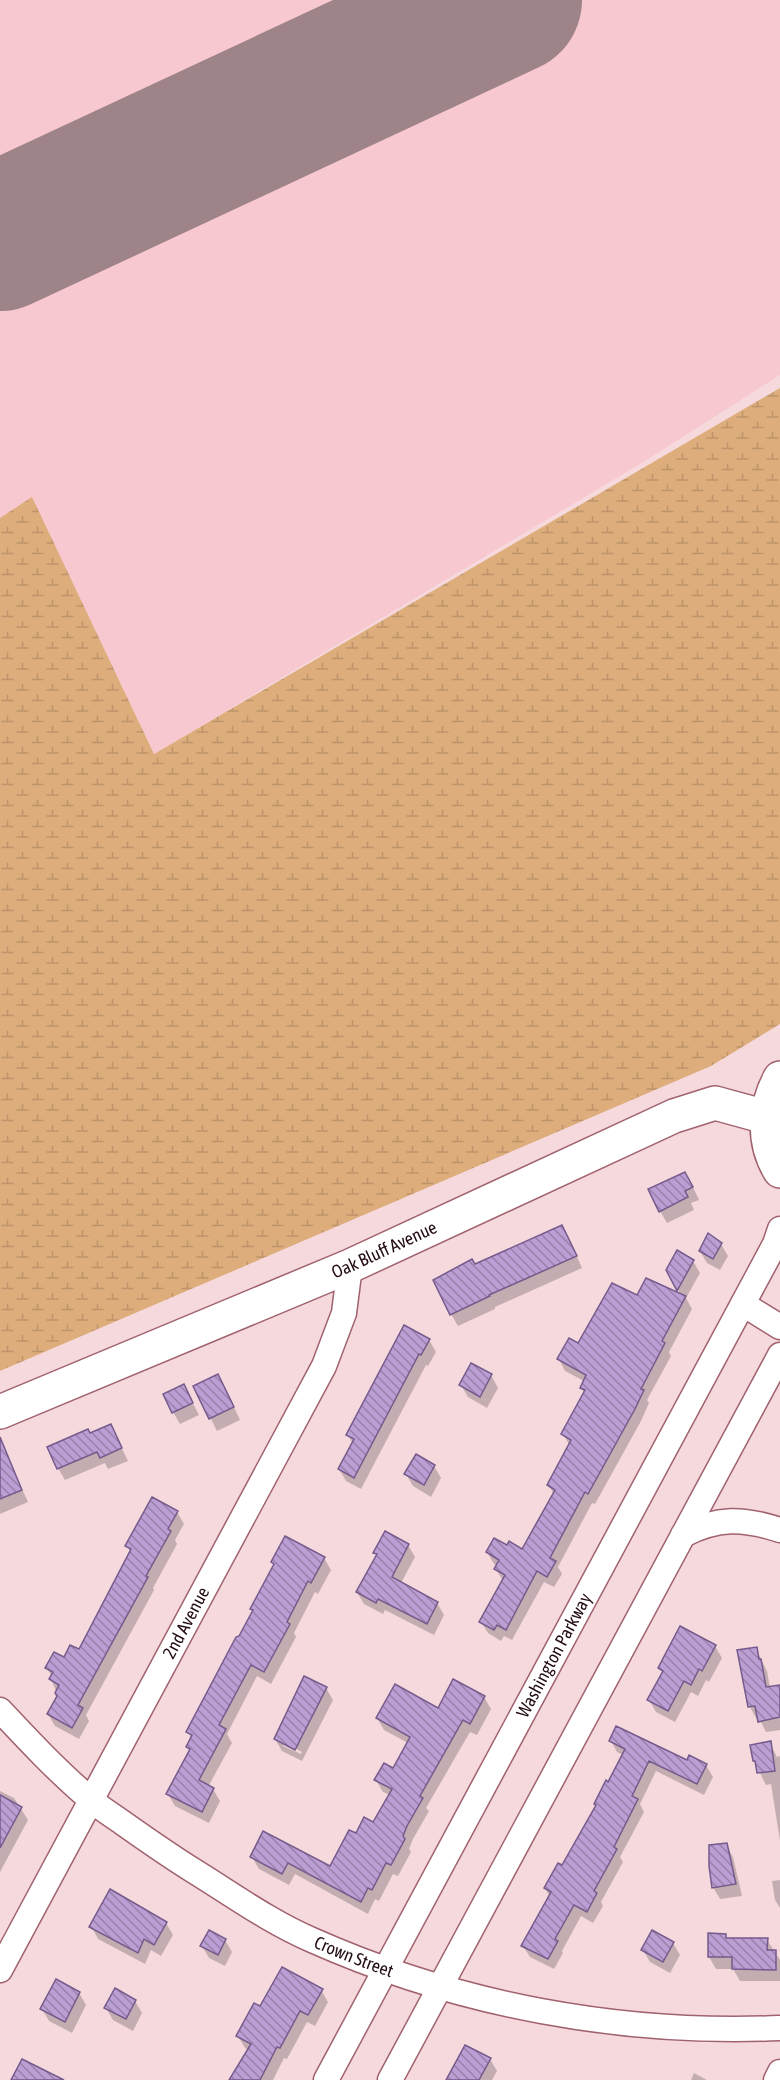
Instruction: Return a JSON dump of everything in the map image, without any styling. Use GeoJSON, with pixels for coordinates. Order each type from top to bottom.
{"type":"FeatureCollection","features":[{"type":"Feature","properties":{"kind":"main road"},"geometry":{"type":"LineString","coordinates":[[779,1172],[768,1141],[766,1117],[772,1092],[780,1078]]}},
{"type":"Feature","properties":{"kind":"main road","name":"Oak Bluff Avenue"},"geometry":{"type":"LineString","coordinates":[[0,1412],[350,1266],[674,1116],[715,1103],[766,1117]]}},
{"type":"Feature","properties":{"kind":"street","name":"Washington Parkway"},"geometry":{"type":"LineString","coordinates":[[326,2080],[743,1304],[775,1244],[780,1229]]}},
{"type":"Feature","properties":{"kind":"street","name":"2nd Avenue"},"geometry":{"type":"LineString","coordinates":[[0,1970],[324,1366],[344,1313],[350,1266]]}},
{"type":"Feature","properties":{"kind":"street"},"geometry":{"type":"LineString","coordinates":[[743,1304],[780,1327]]}},
{"type":"Feature","properties":{"kind":"street"},"geometry":{"type":"LineString","coordinates":[[390,2080],[780,1355]]}},
{"type":"Feature","properties":{"kind":"street"},"geometry":{"type":"LineString","coordinates":[[683,1535],[703,1525],[721,1521],[744,1521],[780,1530]]}},
{"type":"Feature","properties":{"kind":"street","name":"Crown Street"},"geometry":{"type":"LineString","coordinates":[[0,1710],[91,1800],[168,1854],[262,1914],[310,1940],[440,1987],[536,2011],[611,2021],[725,2031],[780,2028]]}},
{"type":"Feature","properties":{"kind":"street"},"geometry":{"type":"LineString","coordinates":[[776,2080],[780,2072]]}},
{"type":"Feature","properties":{"kind":"shaded area"},"geometry":{"type":"Polygon","coordinates":[[[0,0],[780,0],[780,375],[645,461],[154,754],[32,498],[0,518],[0,0]]]}},
{"type":"Feature","properties":{"kind":"green space"},"geometry":{"type":"Polygon","coordinates":[[[780,388],[780,1024],[711,1066],[0,1371],[0,518],[32,497],[154,754],[780,388]]]}},
{"type":"Feature","properties":{"kind":"building"},"geometry":{"type":"Polygon","coordinates":[[[685,1172],[693,1187],[685,1191],[688,1197],[659,1212],[648,1189],[685,1172]]]}},
{"type":"Feature","properties":{"kind":"building"},"geometry":{"type":"Polygon","coordinates":[[[562,1225],[577,1256],[450,1315],[433,1280],[472,1259],[475,1264],[562,1225]]]}},
{"type":"Feature","properties":{"kind":"building"},"geometry":{"type":"Polygon","coordinates":[[[708,1233],[722,1243],[713,1259],[699,1251],[708,1233]]]}},
{"type":"Feature","properties":{"kind":"building"},"geometry":{"type":"Polygon","coordinates":[[[677,1250],[694,1260],[677,1291],[666,1270],[677,1250]]]}},
{"type":"Feature","properties":{"kind":"building"},"geometry":{"type":"Polygon","coordinates":[[[646,1278],[686,1296],[662,1341],[665,1343],[641,1389],[644,1390],[635,1409],[588,1494],[585,1492],[550,1558],[556,1561],[547,1577],[537,1571],[506,1630],[497,1625],[494,1630],[479,1622],[505,1575],[494,1569],[499,1560],[486,1552],[494,1538],[507,1545],[509,1541],[522,1549],[555,1490],[547,1485],[571,1440],[561,1434],[585,1390],[580,1388],[586,1375],[557,1359],[569,1338],[578,1343],[612,1283],[637,1295],[646,1278]]]}},
{"type":"Feature","properties":{"kind":"building"},"geometry":{"type":"Polygon","coordinates":[[[404,1325],[430,1339],[421,1355],[419,1354],[354,1478],[338,1469],[354,1439],[346,1435],[404,1325]]]}},
{"type":"Feature","properties":{"kind":"building"},"geometry":{"type":"Polygon","coordinates":[[[471,1363],[492,1374],[480,1397],[459,1385],[471,1363]]]}},
{"type":"Feature","properties":{"kind":"building"},"geometry":{"type":"Polygon","coordinates":[[[218,1374],[234,1407],[209,1419],[193,1386],[218,1374]]]}},
{"type":"Feature","properties":{"kind":"building"},"geometry":{"type":"Polygon","coordinates":[[[184,1384],[193,1403],[172,1413],[163,1394],[184,1384]]]}},
{"type":"Feature","properties":{"kind":"building"},"geometry":{"type":"Polygon","coordinates":[[[111,1424],[122,1448],[100,1458],[97,1452],[57,1469],[47,1447],[88,1429],[90,1433],[111,1424]]]}},
{"type":"Feature","properties":{"kind":"building"},"geometry":{"type":"Polygon","coordinates":[[[0,1437],[22,1490],[0,1499],[0,1437]]]}},
{"type":"Feature","properties":{"kind":"building"},"geometry":{"type":"Polygon","coordinates":[[[416,1454],[435,1465],[424,1485],[404,1474],[416,1454]]]}},
{"type":"Feature","properties":{"kind":"building"},"geometry":{"type":"Polygon","coordinates":[[[152,1497],[178,1511],[168,1529],[171,1531],[146,1576],[148,1577],[78,1705],[83,1708],[72,1728],[47,1714],[57,1696],[55,1693],[59,1685],[49,1679],[53,1672],[45,1668],[54,1652],[64,1657],[70,1645],[79,1649],[131,1549],[125,1546],[152,1497]]]}},
{"type":"Feature","properties":{"kind":"building"},"geometry":{"type":"Polygon","coordinates":[[[385,1531],[409,1544],[392,1577],[438,1602],[427,1624],[378,1599],[376,1603],[356,1592],[377,1554],[373,1553],[385,1531]]]}},
{"type":"Feature","properties":{"kind":"building"},"geometry":{"type":"Polygon","coordinates":[[[285,1536],[325,1557],[311,1583],[308,1581],[287,1622],[290,1624],[264,1672],[251,1665],[219,1725],[226,1729],[199,1780],[214,1788],[202,1812],[166,1794],[190,1749],[186,1747],[192,1735],[186,1732],[236,1637],[239,1636],[253,1610],[250,1609],[274,1564],[271,1562],[285,1536]]]}},
{"type":"Feature","properties":{"kind":"building"},"geometry":{"type":"Polygon","coordinates":[[[680,1626],[716,1645],[702,1671],[699,1669],[691,1685],[684,1681],[668,1711],[647,1700],[663,1671],[658,1668],[680,1626]]]}},
{"type":"Feature","properties":{"kind":"building"},"geometry":{"type":"Polygon","coordinates":[[[757,1647],[766,1687],[780,1685],[780,1717],[758,1722],[755,1706],[748,1707],[737,1650],[757,1647]]]}},
{"type":"Feature","properties":{"kind":"building"},"geometry":{"type":"Polygon","coordinates":[[[304,1676],[327,1687],[295,1750],[274,1739],[304,1676]]]}},
{"type":"Feature","properties":{"kind":"building"},"geometry":{"type":"Polygon","coordinates":[[[453,1679],[485,1696],[470,1724],[463,1720],[420,1796],[423,1798],[407,1826],[403,1836],[405,1839],[391,1865],[386,1863],[372,1890],[368,1888],[361,1902],[288,1863],[282,1874],[250,1857],[263,1831],[330,1866],[349,1830],[356,1833],[364,1817],[373,1822],[392,1789],[374,1780],[384,1763],[393,1768],[410,1737],[376,1718],[395,1684],[438,1708],[453,1679]]]}},
{"type":"Feature","properties":{"kind":"building"},"geometry":{"type":"Polygon","coordinates":[[[616,1726],[687,1760],[689,1755],[707,1764],[697,1784],[649,1761],[632,1796],[638,1799],[614,1847],[617,1849],[594,1891],[597,1893],[587,1912],[574,1905],[555,1939],[558,1941],[548,1959],[521,1946],[551,1892],[544,1888],[558,1863],[562,1865],[596,1805],[594,1804],[606,1780],[608,1782],[625,1749],[609,1741],[616,1726]]]}},
{"type":"Feature","properties":{"kind":"building"},"geometry":{"type":"Polygon","coordinates":[[[771,1741],[775,1771],[757,1773],[750,1745],[771,1741]]]}},
{"type":"Feature","properties":{"kind":"building"},"geometry":{"type":"Polygon","coordinates":[[[0,1795],[22,1807],[0,1848],[0,1795]]]}},
{"type":"Feature","properties":{"kind":"building"},"geometry":{"type":"Polygon","coordinates":[[[727,1843],[736,1884],[712,1888],[709,1845],[727,1843]]]}},
{"type":"Feature","properties":{"kind":"building"},"geometry":{"type":"Polygon","coordinates":[[[110,1889],[167,1922],[154,1945],[144,1939],[138,1953],[89,1927],[110,1889]]]}},
{"type":"Feature","properties":{"kind":"building"},"geometry":{"type":"Polygon","coordinates":[[[209,1930],[226,1939],[218,1955],[200,1946],[209,1930]]]}},
{"type":"Feature","properties":{"kind":"building"},"geometry":{"type":"Polygon","coordinates":[[[652,1930],[674,1942],[663,1962],[641,1950],[652,1930]]]}},
{"type":"Feature","properties":{"kind":"building"},"geometry":{"type":"Polygon","coordinates":[[[708,1933],[726,1934],[726,1938],[768,1938],[767,1950],[776,1950],[776,1970],[732,1969],[732,1957],[708,1957],[708,1933]]]}},
{"type":"Feature","properties":{"kind":"building"},"geometry":{"type":"Polygon","coordinates":[[[282,1967],[323,1989],[308,2015],[300,2011],[280,2048],[277,2047],[260,2080],[229,2080],[251,2044],[236,2036],[254,2003],[260,2006],[282,1967]]]}},
{"type":"Feature","properties":{"kind":"building"},"geometry":{"type":"Polygon","coordinates":[[[56,1979],[80,1992],[65,2022],[40,2009],[56,1979]]]}},
{"type":"Feature","properties":{"kind":"building"},"geometry":{"type":"Polygon","coordinates":[[[115,1988],[136,2000],[126,2019],[104,2008],[115,1988]]]}},
{"type":"Feature","properties":{"kind":"building"},"geometry":{"type":"Polygon","coordinates":[[[465,2045],[491,2058],[479,2080],[446,2080],[465,2045]]]}},
{"type":"Feature","properties":{"kind":"building"},"geometry":{"type":"Polygon","coordinates":[[[22,2059],[64,2080],[11,2080],[22,2059]]]}},
{"type":"Feature","properties":{"kind":"runway"},"geometry":{"type":"LineString","coordinates":[[0,237],[508,0]]}}]}
